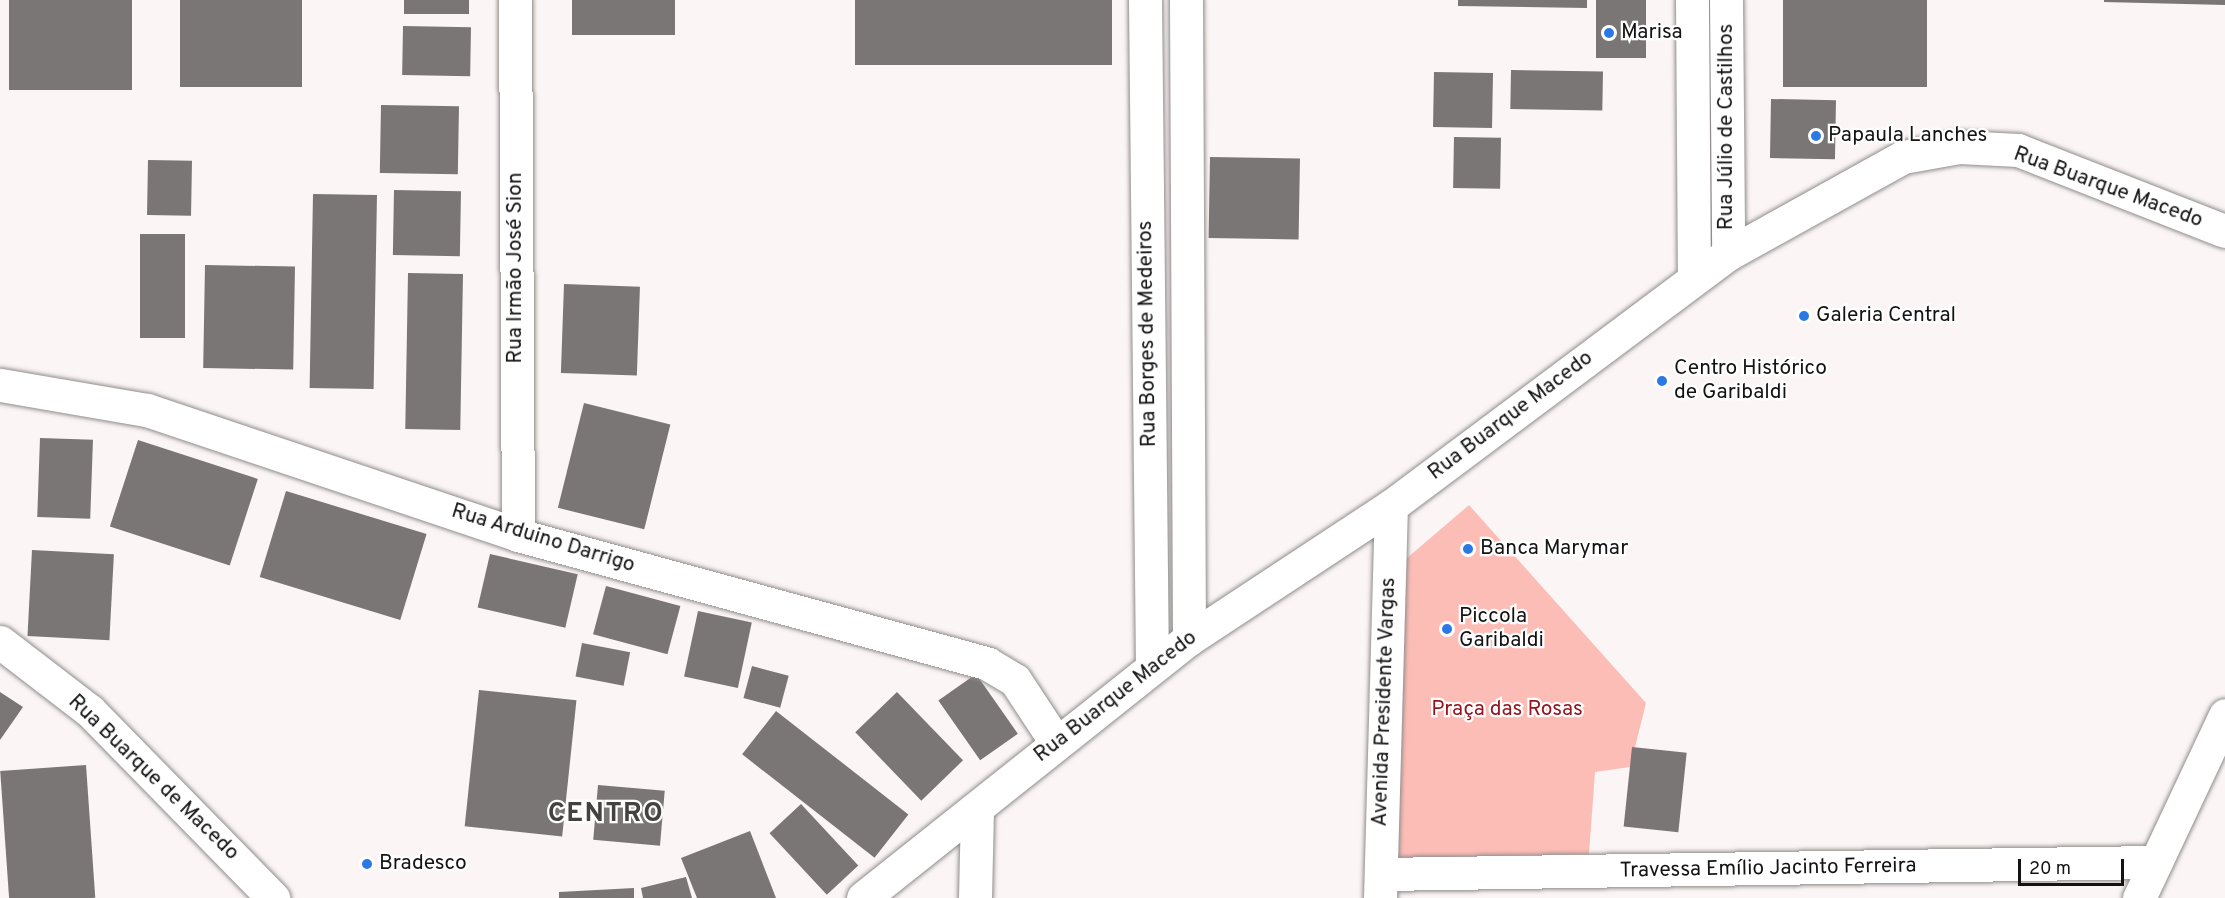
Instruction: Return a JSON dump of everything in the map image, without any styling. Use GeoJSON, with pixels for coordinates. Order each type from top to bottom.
{"type":"FeatureCollection","features":[{"type":"Feature","properties":{"kind":"street","name":"Rua Irmão José Sion"},"geometry":{"type":"LineString","coordinates":[[515,0],[518,535]]}},
{"type":"Feature","properties":{"kind":"street","name":"Rua Júlio de Castilhos"},"geometry":{"type":"LineString","coordinates":[[1692,0],[1694,278]]}},
{"type":"Feature","properties":{"kind":"street","name":"Rua Júlio de Castilhos"},"geometry":{"type":"LineString","coordinates":[[1726,0],[1728,254]]}},
{"type":"Feature","properties":{"kind":"street"},"geometry":{"type":"LineString","coordinates":[[1144,13],[1186,14]]}},
{"type":"Feature","properties":{"kind":"street","name":"Rua Borges de Medeiros"},"geometry":{"type":"LineString","coordinates":[[1144,13],[1152,667]]}},
{"type":"Feature","properties":{"kind":"street","name":"Rua Borges de Medeiros"},"geometry":{"type":"LineString","coordinates":[[1186,14],[1189,639]]}},
{"type":"Feature","properties":{"kind":"street","name":"Rua Buarque Macedo"},"geometry":{"type":"LineString","coordinates":[[863,898],[977,811],[1055,741],[1189,639],[1391,506],[1694,278],[1728,254],[1903,157],[1959,147],[2018,150],[2225,231]]}},
{"type":"Feature","properties":{"kind":"street","name":"Rua Arduino Darrigo"},"geometry":{"type":"LineString","coordinates":[[0,385],[147,410],[518,535],[988,664],[1015,680],[1055,741]]}},
{"type":"Feature","properties":{"kind":"street","name":"Avenida Presidente Vargas"},"geometry":{"type":"LineString","coordinates":[[1380,886],[1391,506]]}},
{"type":"Feature","properties":{"kind":"street","name":"Rua Buarque de Macedo"},"geometry":{"type":"LineString","coordinates":[[0,642],[90,711],[265,894]]}},
{"type":"Feature","properties":{"kind":"street"},"geometry":{"type":"LineString","coordinates":[[2139,898],[2225,715]]}},
{"type":"Feature","properties":{"kind":"street"},"geometry":{"type":"LineString","coordinates":[[975,898],[977,811]]}},
{"type":"Feature","properties":{"kind":"street","name":"Travessa Emílio Jacinto Ferreira"},"geometry":{"type":"LineString","coordinates":[[1380,886],[2156,862]]}},
{"type":"Feature","properties":{"kind":"green space","name":"Praça das Rosas"},"geometry":{"type":"Polygon","coordinates":[[[1469,505],[1646,703],[1630,767],[1595,772],[1589,854],[1392,858],[1407,558],[1469,505]]]}},
{"type":"Feature","properties":{"kind":"building"},"geometry":{"type":"Polygon","coordinates":[[[9,0],[132,0],[132,90],[9,90],[9,0]]]}},
{"type":"Feature","properties":{"kind":"building"},"geometry":{"type":"Polygon","coordinates":[[[180,0],[302,0],[302,87],[180,87],[180,0]]]}},
{"type":"Feature","properties":{"kind":"building"},"geometry":{"type":"Polygon","coordinates":[[[404,0],[469,0],[469,14],[404,14],[404,0]]]}},
{"type":"Feature","properties":{"kind":"building"},"geometry":{"type":"Polygon","coordinates":[[[572,0],[675,0],[675,35],[572,35],[572,0]]]}},
{"type":"Feature","properties":{"kind":"building"},"geometry":{"type":"Polygon","coordinates":[[[855,0],[1112,0],[1112,65],[855,65],[855,0]]]}},
{"type":"Feature","properties":{"kind":"building"},"geometry":{"type":"Polygon","coordinates":[[[1458,0],[1587,0],[1587,8],[1458,6],[1458,0]]]}},
{"type":"Feature","properties":{"kind":"building"},"geometry":{"type":"Polygon","coordinates":[[[1596,0],[1646,0],[1646,58],[1596,58],[1596,0]]]}},
{"type":"Feature","properties":{"kind":"building"},"geometry":{"type":"Polygon","coordinates":[[[1783,0],[1927,0],[1927,87],[1783,87],[1783,0]]]}},
{"type":"Feature","properties":{"kind":"building"},"geometry":{"type":"Polygon","coordinates":[[[2104,0],[2225,0],[2225,5],[2104,2],[2104,0]]]}},
{"type":"Feature","properties":{"kind":"building"},"geometry":{"type":"Polygon","coordinates":[[[403,26],[471,27],[470,76],[402,75],[403,26]]]}},
{"type":"Feature","properties":{"kind":"building"},"geometry":{"type":"Polygon","coordinates":[[[1511,70],[1603,72],[1602,111],[1510,109],[1511,70]]]}},
{"type":"Feature","properties":{"kind":"building"},"geometry":{"type":"Polygon","coordinates":[[[1434,72],[1493,73],[1492,128],[1433,127],[1434,72]]]}},
{"type":"Feature","properties":{"kind":"building"},"geometry":{"type":"Polygon","coordinates":[[[1771,99],[1836,100],[1835,159],[1770,158],[1771,99]]]}},
{"type":"Feature","properties":{"kind":"building"},"geometry":{"type":"Polygon","coordinates":[[[381,105],[459,106],[458,174],[380,173],[381,105]]]}},
{"type":"Feature","properties":{"kind":"building"},"geometry":{"type":"Polygon","coordinates":[[[1454,137],[1501,138],[1500,189],[1453,188],[1454,137]]]}},
{"type":"Feature","properties":{"kind":"building"},"geometry":{"type":"Polygon","coordinates":[[[1210,157],[1300,159],[1299,240],[1209,238],[1210,157]]]}},
{"type":"Feature","properties":{"kind":"building"},"geometry":{"type":"Polygon","coordinates":[[[148,160],[192,161],[191,216],[147,215],[148,160]]]}},
{"type":"Feature","properties":{"kind":"building"},"geometry":{"type":"Polygon","coordinates":[[[394,190],[461,191],[460,256],[393,255],[394,190]]]}},
{"type":"Feature","properties":{"kind":"building"},"geometry":{"type":"Polygon","coordinates":[[[313,194],[377,195],[374,389],[310,388],[313,194]]]}},
{"type":"Feature","properties":{"kind":"building"},"geometry":{"type":"Polygon","coordinates":[[[140,234],[185,234],[185,338],[140,338],[140,234]]]}},
{"type":"Feature","properties":{"kind":"building"},"geometry":{"type":"Polygon","coordinates":[[[205,265],[295,267],[293,370],[203,368],[205,265]]]}},
{"type":"Feature","properties":{"kind":"building"},"geometry":{"type":"Polygon","coordinates":[[[408,273],[463,274],[460,430],[405,429],[408,273]]]}},
{"type":"Feature","properties":{"kind":"building"},"geometry":{"type":"Polygon","coordinates":[[[564,284],[640,287],[637,376],[561,373],[564,284]]]}},
{"type":"Feature","properties":{"kind":"building"},"geometry":{"type":"Polygon","coordinates":[[[584,403],[670,425],[644,529],[558,508],[584,403]]]}},
{"type":"Feature","properties":{"kind":"building"},"geometry":{"type":"Polygon","coordinates":[[[40,438],[93,440],[90,519],[37,517],[40,438]]]}},
{"type":"Feature","properties":{"kind":"building"},"geometry":{"type":"Polygon","coordinates":[[[138,440],[258,479],[230,565],[110,527],[138,440]]]}},
{"type":"Feature","properties":{"kind":"building"},"geometry":{"type":"Polygon","coordinates":[[[286,491],[427,534],[400,620],[260,577],[286,491]]]}},
{"type":"Feature","properties":{"kind":"building"},"geometry":{"type":"Polygon","coordinates":[[[32,550],[114,554],[109,640],[27,636],[32,550]]]}},
{"type":"Feature","properties":{"kind":"building"},"geometry":{"type":"Polygon","coordinates":[[[490,554],[578,574],[565,628],[478,608],[490,554]]]}},
{"type":"Feature","properties":{"kind":"building"},"geometry":{"type":"Polygon","coordinates":[[[606,586],[680,606],[667,654],[593,634],[606,586]]]}},
{"type":"Feature","properties":{"kind":"building"},"geometry":{"type":"Polygon","coordinates":[[[698,611],[752,622],[738,688],[684,677],[698,611]]]}},
{"type":"Feature","properties":{"kind":"building"},"geometry":{"type":"Polygon","coordinates":[[[582,643],[630,652],[624,686],[576,676],[582,643]]]}},
{"type":"Feature","properties":{"kind":"building"},"geometry":{"type":"Polygon","coordinates":[[[752,666],[789,676],[780,708],[743,698],[752,666]]]}},
{"type":"Feature","properties":{"kind":"building"},"geometry":{"type":"Polygon","coordinates":[[[976,674],[1018,734],[980,760],[938,700],[976,674]]]}},
{"type":"Feature","properties":{"kind":"building"},"geometry":{"type":"Polygon","coordinates":[[[479,690],[576,700],[562,836],[465,826],[479,690]]]}},
{"type":"Feature","properties":{"kind":"building"},"geometry":{"type":"Polygon","coordinates":[[[0,692],[23,707],[0,740],[0,692]]]}},
{"type":"Feature","properties":{"kind":"building"},"geometry":{"type":"Polygon","coordinates":[[[897,692],[963,760],[921,801],[855,732],[897,692]]]}},
{"type":"Feature","properties":{"kind":"building"},"geometry":{"type":"Polygon","coordinates":[[[776,711],[908,814],[875,858],[742,754],[776,711]]]}},
{"type":"Feature","properties":{"kind":"building"},"geometry":{"type":"Polygon","coordinates":[[[1632,747],[1687,753],[1678,832],[1624,827],[1632,747]]]}},
{"type":"Feature","properties":{"kind":"building"},"geometry":{"type":"Polygon","coordinates":[[[86,765],[95,898],[9,898],[0,771],[86,765]]]}},
{"type":"Feature","properties":{"kind":"building"},"geometry":{"type":"Polygon","coordinates":[[[598,785],[665,791],[660,846],[593,840],[598,785]]]}},
{"type":"Feature","properties":{"kind":"building"},"geometry":{"type":"Polygon","coordinates":[[[801,804],[858,865],[827,895],[770,833],[801,804]]]}},
{"type":"Feature","properties":{"kind":"building"},"geometry":{"type":"Polygon","coordinates":[[[750,831],[776,898],[697,898],[681,858],[750,831]]]}},
{"type":"Feature","properties":{"kind":"building"},"geometry":{"type":"Polygon","coordinates":[[[686,877],[692,898],[643,898],[641,888],[686,877]]]}},
{"type":"Feature","properties":{"kind":"building"},"geometry":{"type":"Polygon","coordinates":[[[634,888],[634,898],[559,898],[559,892],[634,888]]]}},
{"type":"Feature","properties":{"kind":"place","name":"Marisa"},"geometry":{"type":"Point","coordinates":[1609,33]}},
{"type":"Feature","properties":{"kind":"place","name":"Papaula Lanches"},"geometry":{"type":"Point","coordinates":[1816,136]}},
{"type":"Feature","properties":{"kind":"place","name":"Galeria Central"},"geometry":{"type":"Point","coordinates":[1804,316]}},
{"type":"Feature","properties":{"kind":"place","name":"Centro Histórico de Garibaldi"},"geometry":{"type":"Point","coordinates":[1662,381]}},
{"type":"Feature","properties":{"kind":"place","name":"Banca Marymar"},"geometry":{"type":"Point","coordinates":[1468,549]}},
{"type":"Feature","properties":{"kind":"place","name":"Piccola Garibaldi"},"geometry":{"type":"Point","coordinates":[1447,629]}},
{"type":"Feature","properties":{"kind":"place","name":"Bradesco"},"geometry":{"type":"Point","coordinates":[367,864]}},
{"type":"Feature","properties":{"kind":"district","name":"CENTRO"},"geometry":{"type":"Point","coordinates":[606,815]}}]}
